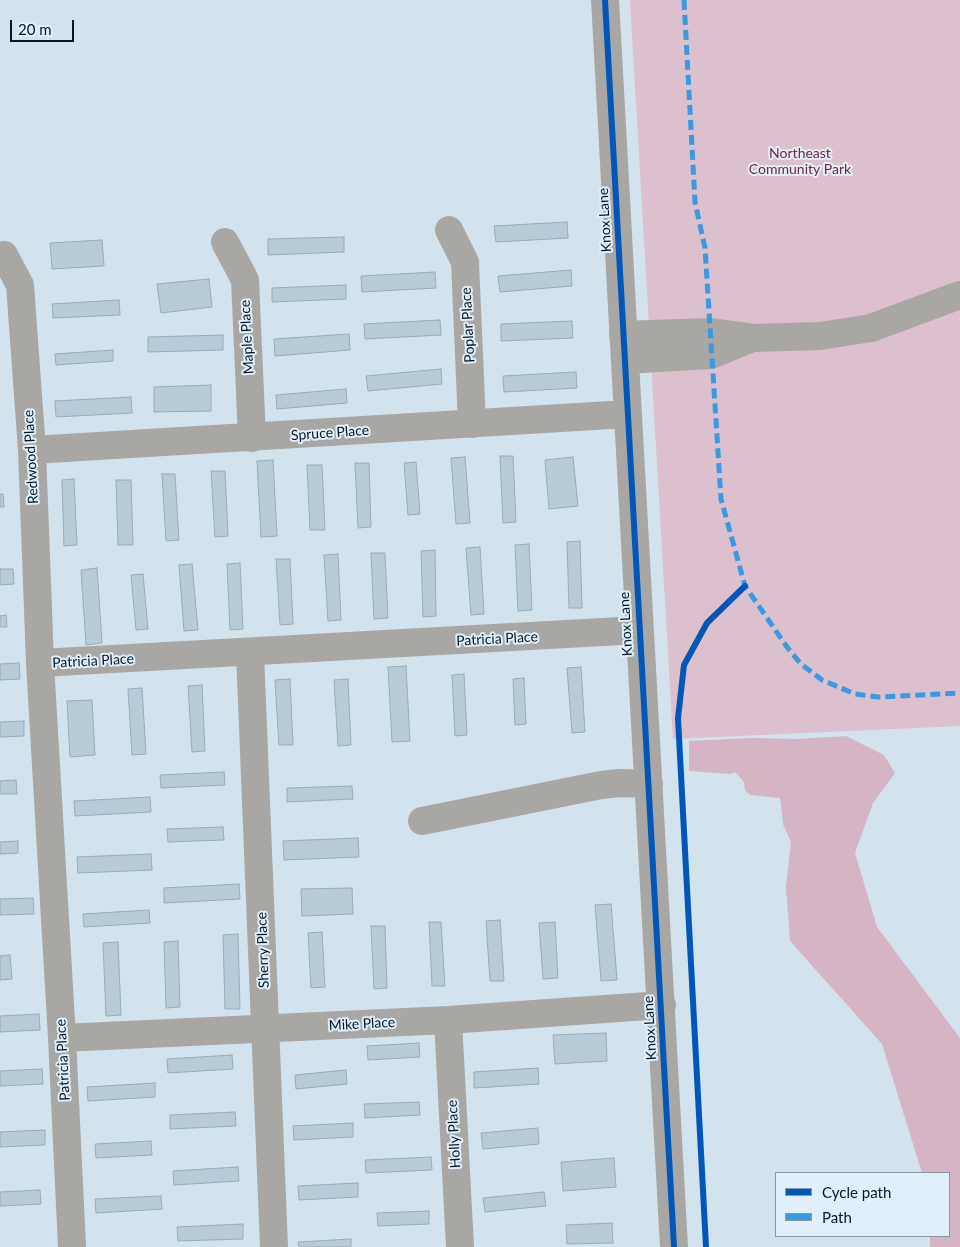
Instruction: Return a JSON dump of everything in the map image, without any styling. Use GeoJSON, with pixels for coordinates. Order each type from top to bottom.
{"type":"FeatureCollection","features":[{"type":"Feature","properties":{"kind":"street","name":"Knox Lane"},"geometry":{"type":"LineString","coordinates":[[605,0],[674,1247]]}},
{"type":"Feature","properties":{"kind":"street","name":"Poplar Place"},"geometry":{"type":"LineString","coordinates":[[450,230],[465,262],[472,424]]}},
{"type":"Feature","properties":{"kind":"street","name":"Maple Place"},"geometry":{"type":"LineString","coordinates":[[225,242],[245,280],[252,438]]}},
{"type":"Feature","properties":{"kind":"street","name":"Redwood Place"},"geometry":{"type":"LineString","coordinates":[[4,255],[20,285],[32,450],[40,663]]}},
{"type":"Feature","properties":{"kind":"street"},"geometry":{"type":"LineString","coordinates":[[624,348],[711,355],[754,338],[820,336],[871,328],[960,295]]}},
{"type":"Feature","properties":{"kind":"street","name":"Spruce Place"},"geometry":{"type":"LineString","coordinates":[[32,450],[627,414]]}},
{"type":"Feature","properties":{"kind":"street","name":"Patricia Place"},"geometry":{"type":"LineString","coordinates":[[72,1247],[40,663],[250,653],[639,630]]}},
{"type":"Feature","properties":{"kind":"street","name":"Sherry Place"},"geometry":{"type":"LineString","coordinates":[[250,653],[274,1247]]}},
{"type":"Feature","properties":{"kind":"street"},"geometry":{"type":"LineString","coordinates":[[422,821],[602,785],[620,783],[648,784]]}},
{"type":"Feature","properties":{"kind":"street","name":"Mike Place"},"geometry":{"type":"LineString","coordinates":[[62,1038],[448,1020],[662,1005]]}},
{"type":"Feature","properties":{"kind":"street","name":"Holly Place"},"geometry":{"type":"LineString","coordinates":[[448,1020],[460,1247]]}},
{"type":"Feature","properties":{"kind":"green space","name":"Northeast Community Park"},"geometry":{"type":"Polygon","coordinates":[[[630,0],[960,0],[960,726],[673,739],[630,0]]]}},
{"type":"Feature","properties":{"kind":"shaded area"},"geometry":{"type":"Polygon","coordinates":[[[846,736],[884,755],[895,773],[873,803],[855,853],[877,927],[960,1038],[960,1247],[930,1247],[930,1237],[950,1237],[950,1172],[922,1172],[882,1044],[790,941],[786,887],[791,842],[783,824],[780,798],[750,795],[745,790],[744,782],[735,772],[730,774],[689,771],[689,741],[752,738],[798,739],[846,736]]]}},
{"type":"Feature","properties":{"kind":"building"},"geometry":{"type":"Polygon","coordinates":[[[567,222],[568,238],[496,242],[494,226],[567,222]]]}},
{"type":"Feature","properties":{"kind":"building"},"geometry":{"type":"Polygon","coordinates":[[[344,237],[344,252],[268,255],[268,239],[344,237]]]}},
{"type":"Feature","properties":{"kind":"building"},"geometry":{"type":"Polygon","coordinates":[[[102,240],[104,266],[52,269],[50,243],[102,240]]]}},
{"type":"Feature","properties":{"kind":"building"},"geometry":{"type":"Polygon","coordinates":[[[571,270],[572,286],[500,292],[498,276],[571,270]]]}},
{"type":"Feature","properties":{"kind":"building"},"geometry":{"type":"Polygon","coordinates":[[[435,272],[436,288],[362,292],[361,276],[435,272]]]}},
{"type":"Feature","properties":{"kind":"building"},"geometry":{"type":"Polygon","coordinates":[[[209,279],[212,307],[161,313],[157,284],[209,279]]]}},
{"type":"Feature","properties":{"kind":"building"},"geometry":{"type":"Polygon","coordinates":[[[346,285],[346,299],[272,302],[272,288],[346,285]]]}},
{"type":"Feature","properties":{"kind":"building"},"geometry":{"type":"Polygon","coordinates":[[[119,300],[120,315],[53,318],[52,304],[119,300]]]}},
{"type":"Feature","properties":{"kind":"building"},"geometry":{"type":"Polygon","coordinates":[[[440,320],[441,335],[365,339],[364,324],[440,320]]]}},
{"type":"Feature","properties":{"kind":"building"},"geometry":{"type":"Polygon","coordinates":[[[572,321],[573,338],[501,341],[501,324],[572,321]]]}},
{"type":"Feature","properties":{"kind":"building"},"geometry":{"type":"Polygon","coordinates":[[[349,334],[350,350],[275,356],[274,339],[349,334]]]}},
{"type":"Feature","properties":{"kind":"building"},"geometry":{"type":"Polygon","coordinates":[[[223,335],[223,350],[148,352],[148,337],[223,335]]]}},
{"type":"Feature","properties":{"kind":"building"},"geometry":{"type":"Polygon","coordinates":[[[113,350],[113,361],[56,365],[55,354],[113,350]]]}},
{"type":"Feature","properties":{"kind":"building"},"geometry":{"type":"Polygon","coordinates":[[[441,369],[442,384],[368,391],[366,376],[441,369]]]}},
{"type":"Feature","properties":{"kind":"building"},"geometry":{"type":"Polygon","coordinates":[[[576,372],[577,388],[504,392],[503,376],[576,372]]]}},
{"type":"Feature","properties":{"kind":"building"},"geometry":{"type":"Polygon","coordinates":[[[211,385],[211,411],[154,412],[154,387],[211,385]]]}},
{"type":"Feature","properties":{"kind":"building"},"geometry":{"type":"Polygon","coordinates":[[[346,389],[347,403],[277,409],[276,395],[346,389]]]}},
{"type":"Feature","properties":{"kind":"building"},"geometry":{"type":"Polygon","coordinates":[[[131,397],[132,413],[56,417],[55,401],[131,397]]]}},
{"type":"Feature","properties":{"kind":"building"},"geometry":{"type":"Polygon","coordinates":[[[500,456],[513,456],[516,522],[503,523],[500,456]]]}},
{"type":"Feature","properties":{"kind":"building"},"geometry":{"type":"Polygon","coordinates":[[[465,457],[470,523],[456,524],[451,458],[465,457]]]}},
{"type":"Feature","properties":{"kind":"building"},"geometry":{"type":"Polygon","coordinates":[[[573,457],[578,506],[549,509],[545,460],[573,457]]]}},
{"type":"Feature","properties":{"kind":"building"},"geometry":{"type":"Polygon","coordinates":[[[273,460],[277,536],[261,537],[257,461],[273,460]]]}},
{"type":"Feature","properties":{"kind":"building"},"geometry":{"type":"Polygon","coordinates":[[[416,462],[420,514],[408,515],[404,463],[416,462]]]}},
{"type":"Feature","properties":{"kind":"building"},"geometry":{"type":"Polygon","coordinates":[[[355,463],[369,463],[371,527],[358,528],[355,463]]]}},
{"type":"Feature","properties":{"kind":"building"},"geometry":{"type":"Polygon","coordinates":[[[307,465],[322,465],[325,530],[310,530],[307,465]]]}},
{"type":"Feature","properties":{"kind":"building"},"geometry":{"type":"Polygon","coordinates":[[[211,471],[225,471],[228,536],[215,537],[211,471]]]}},
{"type":"Feature","properties":{"kind":"building"},"geometry":{"type":"Polygon","coordinates":[[[162,474],[175,474],[179,540],[166,541],[162,474]]]}},
{"type":"Feature","properties":{"kind":"building"},"geometry":{"type":"Polygon","coordinates":[[[74,479],[77,545],[64,546],[62,480],[74,479]]]}},
{"type":"Feature","properties":{"kind":"building"},"geometry":{"type":"Polygon","coordinates":[[[116,480],[131,480],[133,545],[118,545],[116,480]]]}},
{"type":"Feature","properties":{"kind":"building"},"geometry":{"type":"Polygon","coordinates":[[[0,494],[3,494],[4,507],[0,507],[0,494]]]}},
{"type":"Feature","properties":{"kind":"building"},"geometry":{"type":"Polygon","coordinates":[[[580,541],[582,608],[569,608],[567,542],[580,541]]]}},
{"type":"Feature","properties":{"kind":"building"},"geometry":{"type":"Polygon","coordinates":[[[529,544],[532,610],[518,611],[515,545],[529,544]]]}},
{"type":"Feature","properties":{"kind":"building"},"geometry":{"type":"Polygon","coordinates":[[[480,547],[484,614],[471,615],[466,548],[480,547]]]}},
{"type":"Feature","properties":{"kind":"building"},"geometry":{"type":"Polygon","coordinates":[[[435,550],[436,616],[423,617],[421,551],[435,550]]]}},
{"type":"Feature","properties":{"kind":"building"},"geometry":{"type":"Polygon","coordinates":[[[371,553],[385,553],[388,618],[374,619],[371,553]]]}},
{"type":"Feature","properties":{"kind":"building"},"geometry":{"type":"Polygon","coordinates":[[[338,554],[341,620],[328,621],[324,555],[338,554]]]}},
{"type":"Feature","properties":{"kind":"building"},"geometry":{"type":"Polygon","coordinates":[[[276,559],[290,559],[293,624],[280,625],[276,559]]]}},
{"type":"Feature","properties":{"kind":"building"},"geometry":{"type":"Polygon","coordinates":[[[240,563],[243,629],[230,630],[227,564],[240,563]]]}},
{"type":"Feature","properties":{"kind":"building"},"geometry":{"type":"Polygon","coordinates":[[[192,564],[198,630],[184,631],[179,565],[192,564]]]}},
{"type":"Feature","properties":{"kind":"building"},"geometry":{"type":"Polygon","coordinates":[[[97,568],[102,643],[86,645],[81,570],[97,568]]]}},
{"type":"Feature","properties":{"kind":"building"},"geometry":{"type":"Polygon","coordinates":[[[0,569],[13,569],[14,584],[0,585],[0,569]]]}},
{"type":"Feature","properties":{"kind":"building"},"geometry":{"type":"Polygon","coordinates":[[[143,574],[148,629],[136,630],[131,575],[143,574]]]}},
{"type":"Feature","properties":{"kind":"building"},"geometry":{"type":"Polygon","coordinates":[[[6,615],[7,627],[0,627],[0,616],[6,615]]]}},
{"type":"Feature","properties":{"kind":"building"},"geometry":{"type":"Polygon","coordinates":[[[19,663],[20,679],[0,680],[0,664],[19,663]]]}},
{"type":"Feature","properties":{"kind":"building"},"geometry":{"type":"Polygon","coordinates":[[[406,666],[410,741],[392,742],[388,667],[406,666]]]}},
{"type":"Feature","properties":{"kind":"building"},"geometry":{"type":"Polygon","coordinates":[[[581,667],[585,732],[572,733],[567,668],[581,667]]]}},
{"type":"Feature","properties":{"kind":"building"},"geometry":{"type":"Polygon","coordinates":[[[464,674],[467,735],[455,736],[452,675],[464,674]]]}},
{"type":"Feature","properties":{"kind":"building"},"geometry":{"type":"Polygon","coordinates":[[[524,678],[526,724],[515,725],[513,679],[524,678]]]}},
{"type":"Feature","properties":{"kind":"building"},"geometry":{"type":"Polygon","coordinates":[[[290,679],[293,745],[279,745],[275,680],[290,679]]]}},
{"type":"Feature","properties":{"kind":"building"},"geometry":{"type":"Polygon","coordinates":[[[348,679],[351,745],[338,746],[334,680],[348,679]]]}},
{"type":"Feature","properties":{"kind":"building"},"geometry":{"type":"Polygon","coordinates":[[[202,685],[205,751],[192,752],[188,686],[202,685]]]}},
{"type":"Feature","properties":{"kind":"building"},"geometry":{"type":"Polygon","coordinates":[[[142,688],[146,754],[132,755],[128,689],[142,688]]]}},
{"type":"Feature","properties":{"kind":"building"},"geometry":{"type":"Polygon","coordinates":[[[92,700],[95,755],[70,757],[67,701],[92,700]]]}},
{"type":"Feature","properties":{"kind":"building"},"geometry":{"type":"Polygon","coordinates":[[[24,721],[24,736],[0,737],[0,722],[24,721]]]}},
{"type":"Feature","properties":{"kind":"building"},"geometry":{"type":"Polygon","coordinates":[[[224,772],[225,785],[161,788],[160,775],[224,772]]]}},
{"type":"Feature","properties":{"kind":"building"},"geometry":{"type":"Polygon","coordinates":[[[16,780],[17,794],[0,794],[0,781],[16,780]]]}},
{"type":"Feature","properties":{"kind":"building"},"geometry":{"type":"Polygon","coordinates":[[[352,786],[353,799],[287,802],[287,788],[352,786]]]}},
{"type":"Feature","properties":{"kind":"building"},"geometry":{"type":"Polygon","coordinates":[[[150,797],[151,812],[75,816],[74,801],[150,797]]]}},
{"type":"Feature","properties":{"kind":"building"},"geometry":{"type":"Polygon","coordinates":[[[223,827],[224,840],[168,842],[167,829],[223,827]]]}},
{"type":"Feature","properties":{"kind":"building"},"geometry":{"type":"Polygon","coordinates":[[[358,838],[359,857],[284,860],[283,841],[358,838]]]}},
{"type":"Feature","properties":{"kind":"building"},"geometry":{"type":"Polygon","coordinates":[[[18,841],[18,853],[0,854],[0,842],[18,841]]]}},
{"type":"Feature","properties":{"kind":"building"},"geometry":{"type":"Polygon","coordinates":[[[151,854],[152,870],[78,873],[77,857],[151,854]]]}},
{"type":"Feature","properties":{"kind":"building"},"geometry":{"type":"Polygon","coordinates":[[[239,884],[240,899],[164,903],[164,888],[239,884]]]}},
{"type":"Feature","properties":{"kind":"building"},"geometry":{"type":"Polygon","coordinates":[[[352,888],[353,914],[302,916],[301,889],[352,888]]]}},
{"type":"Feature","properties":{"kind":"building"},"geometry":{"type":"Polygon","coordinates":[[[33,898],[34,914],[0,915],[0,899],[33,898]]]}},
{"type":"Feature","properties":{"kind":"building"},"geometry":{"type":"Polygon","coordinates":[[[611,904],[617,980],[601,981],[595,905],[611,904]]]}},
{"type":"Feature","properties":{"kind":"building"},"geometry":{"type":"Polygon","coordinates":[[[149,910],[150,923],[84,927],[83,914],[149,910]]]}},
{"type":"Feature","properties":{"kind":"building"},"geometry":{"type":"Polygon","coordinates":[[[500,920],[504,981],[490,981],[486,921],[500,920]]]}},
{"type":"Feature","properties":{"kind":"building"},"geometry":{"type":"Polygon","coordinates":[[[429,922],[441,922],[445,986],[432,986],[429,922]]]}},
{"type":"Feature","properties":{"kind":"building"},"geometry":{"type":"Polygon","coordinates":[[[555,922],[558,978],[543,979],[539,923],[555,922]]]}},
{"type":"Feature","properties":{"kind":"building"},"geometry":{"type":"Polygon","coordinates":[[[371,926],[385,926],[387,988],[374,989],[371,926]]]}},
{"type":"Feature","properties":{"kind":"building"},"geometry":{"type":"Polygon","coordinates":[[[322,932],[325,987],[311,988],[308,933],[322,932]]]}},
{"type":"Feature","properties":{"kind":"building"},"geometry":{"type":"Polygon","coordinates":[[[238,934],[240,1009],[225,1009],[223,935],[238,934]]]}},
{"type":"Feature","properties":{"kind":"building"},"geometry":{"type":"Polygon","coordinates":[[[178,941],[180,1007],[166,1008],[164,942],[178,941]]]}},
{"type":"Feature","properties":{"kind":"building"},"geometry":{"type":"Polygon","coordinates":[[[118,942],[121,1015],[106,1016],[103,943],[118,942]]]}},
{"type":"Feature","properties":{"kind":"building"},"geometry":{"type":"Polygon","coordinates":[[[10,955],[12,979],[0,980],[0,956],[10,955]]]}},
{"type":"Feature","properties":{"kind":"building"},"geometry":{"type":"Polygon","coordinates":[[[39,1014],[40,1030],[0,1032],[0,1016],[39,1014]]]}},
{"type":"Feature","properties":{"kind":"building"},"geometry":{"type":"Polygon","coordinates":[[[606,1033],[607,1061],[555,1064],[553,1035],[606,1033]]]}},
{"type":"Feature","properties":{"kind":"building"},"geometry":{"type":"Polygon","coordinates":[[[419,1043],[420,1057],[368,1060],[367,1046],[419,1043]]]}},
{"type":"Feature","properties":{"kind":"building"},"geometry":{"type":"Polygon","coordinates":[[[232,1055],[233,1069],[168,1073],[167,1059],[232,1055]]]}},
{"type":"Feature","properties":{"kind":"building"},"geometry":{"type":"Polygon","coordinates":[[[538,1068],[539,1084],[474,1088],[474,1072],[538,1068]]]}},
{"type":"Feature","properties":{"kind":"building"},"geometry":{"type":"Polygon","coordinates":[[[42,1069],[43,1084],[0,1086],[0,1071],[42,1069]]]}},
{"type":"Feature","properties":{"kind":"building"},"geometry":{"type":"Polygon","coordinates":[[[346,1070],[347,1084],[296,1089],[295,1075],[346,1070]]]}},
{"type":"Feature","properties":{"kind":"building"},"geometry":{"type":"Polygon","coordinates":[[[155,1083],[155,1097],[88,1101],[87,1087],[155,1083]]]}},
{"type":"Feature","properties":{"kind":"building"},"geometry":{"type":"Polygon","coordinates":[[[419,1102],[420,1115],[365,1118],[364,1104],[419,1102]]]}},
{"type":"Feature","properties":{"kind":"building"},"geometry":{"type":"Polygon","coordinates":[[[235,1112],[236,1126],[170,1129],[170,1115],[235,1112]]]}},
{"type":"Feature","properties":{"kind":"building"},"geometry":{"type":"Polygon","coordinates":[[[353,1123],[353,1137],[294,1140],[293,1126],[353,1123]]]}},
{"type":"Feature","properties":{"kind":"building"},"geometry":{"type":"Polygon","coordinates":[[[538,1128],[539,1144],[483,1149],[481,1133],[538,1128]]]}},
{"type":"Feature","properties":{"kind":"building"},"geometry":{"type":"Polygon","coordinates":[[[45,1130],[45,1145],[0,1147],[0,1132],[45,1130]]]}},
{"type":"Feature","properties":{"kind":"building"},"geometry":{"type":"Polygon","coordinates":[[[151,1141],[152,1155],[96,1158],[95,1144],[151,1141]]]}},
{"type":"Feature","properties":{"kind":"building"},"geometry":{"type":"Polygon","coordinates":[[[431,1157],[432,1170],[366,1173],[365,1160],[431,1157]]]}},
{"type":"Feature","properties":{"kind":"building"},"geometry":{"type":"Polygon","coordinates":[[[614,1158],[616,1187],[563,1191],[561,1162],[614,1158]]]}},
{"type":"Feature","properties":{"kind":"building"},"geometry":{"type":"Polygon","coordinates":[[[238,1167],[239,1181],[174,1185],[173,1171],[238,1167]]]}},
{"type":"Feature","properties":{"kind":"building"},"geometry":{"type":"Polygon","coordinates":[[[358,1183],[358,1197],[299,1200],[298,1186],[358,1183]]]}},
{"type":"Feature","properties":{"kind":"building"},"geometry":{"type":"Polygon","coordinates":[[[40,1190],[41,1204],[0,1206],[0,1192],[40,1190]]]}},
{"type":"Feature","properties":{"kind":"building"},"geometry":{"type":"Polygon","coordinates":[[[544,1192],[546,1206],[485,1212],[483,1198],[544,1192]]]}},
{"type":"Feature","properties":{"kind":"building"},"geometry":{"type":"Polygon","coordinates":[[[161,1196],[162,1209],[96,1213],[95,1199],[161,1196]]]}},
{"type":"Feature","properties":{"kind":"building"},"geometry":{"type":"Polygon","coordinates":[[[429,1211],[429,1224],[378,1226],[377,1213],[429,1211]]]}},
{"type":"Feature","properties":{"kind":"building"},"geometry":{"type":"Polygon","coordinates":[[[612,1223],[613,1243],[567,1244],[566,1225],[612,1223]]]}},
{"type":"Feature","properties":{"kind":"building"},"geometry":{"type":"Polygon","coordinates":[[[243,1224],[243,1239],[178,1241],[177,1227],[243,1224]]]}},
{"type":"Feature","properties":{"kind":"building"},"geometry":{"type":"Polygon","coordinates":[[[351,1239],[351,1247],[299,1247],[298,1242],[351,1239]]]}},
{"type":"Feature","properties":{"kind":"marked path"},"geometry":{"type":"LineString","coordinates":[[684,0],[695,202],[705,248],[721,499],[745,586],[787,647],[801,664],[822,680],[855,694],[878,697],[960,693]]}},
{"type":"Feature","properties":{"kind":"cycle path"},"geometry":{"type":"LineString","coordinates":[[605,0],[674,1247]]}},
{"type":"Feature","properties":{"kind":"cycle path"},"geometry":{"type":"LineString","coordinates":[[706,1247],[678,718],[684,665],[707,623],[745,586]]}}]}
